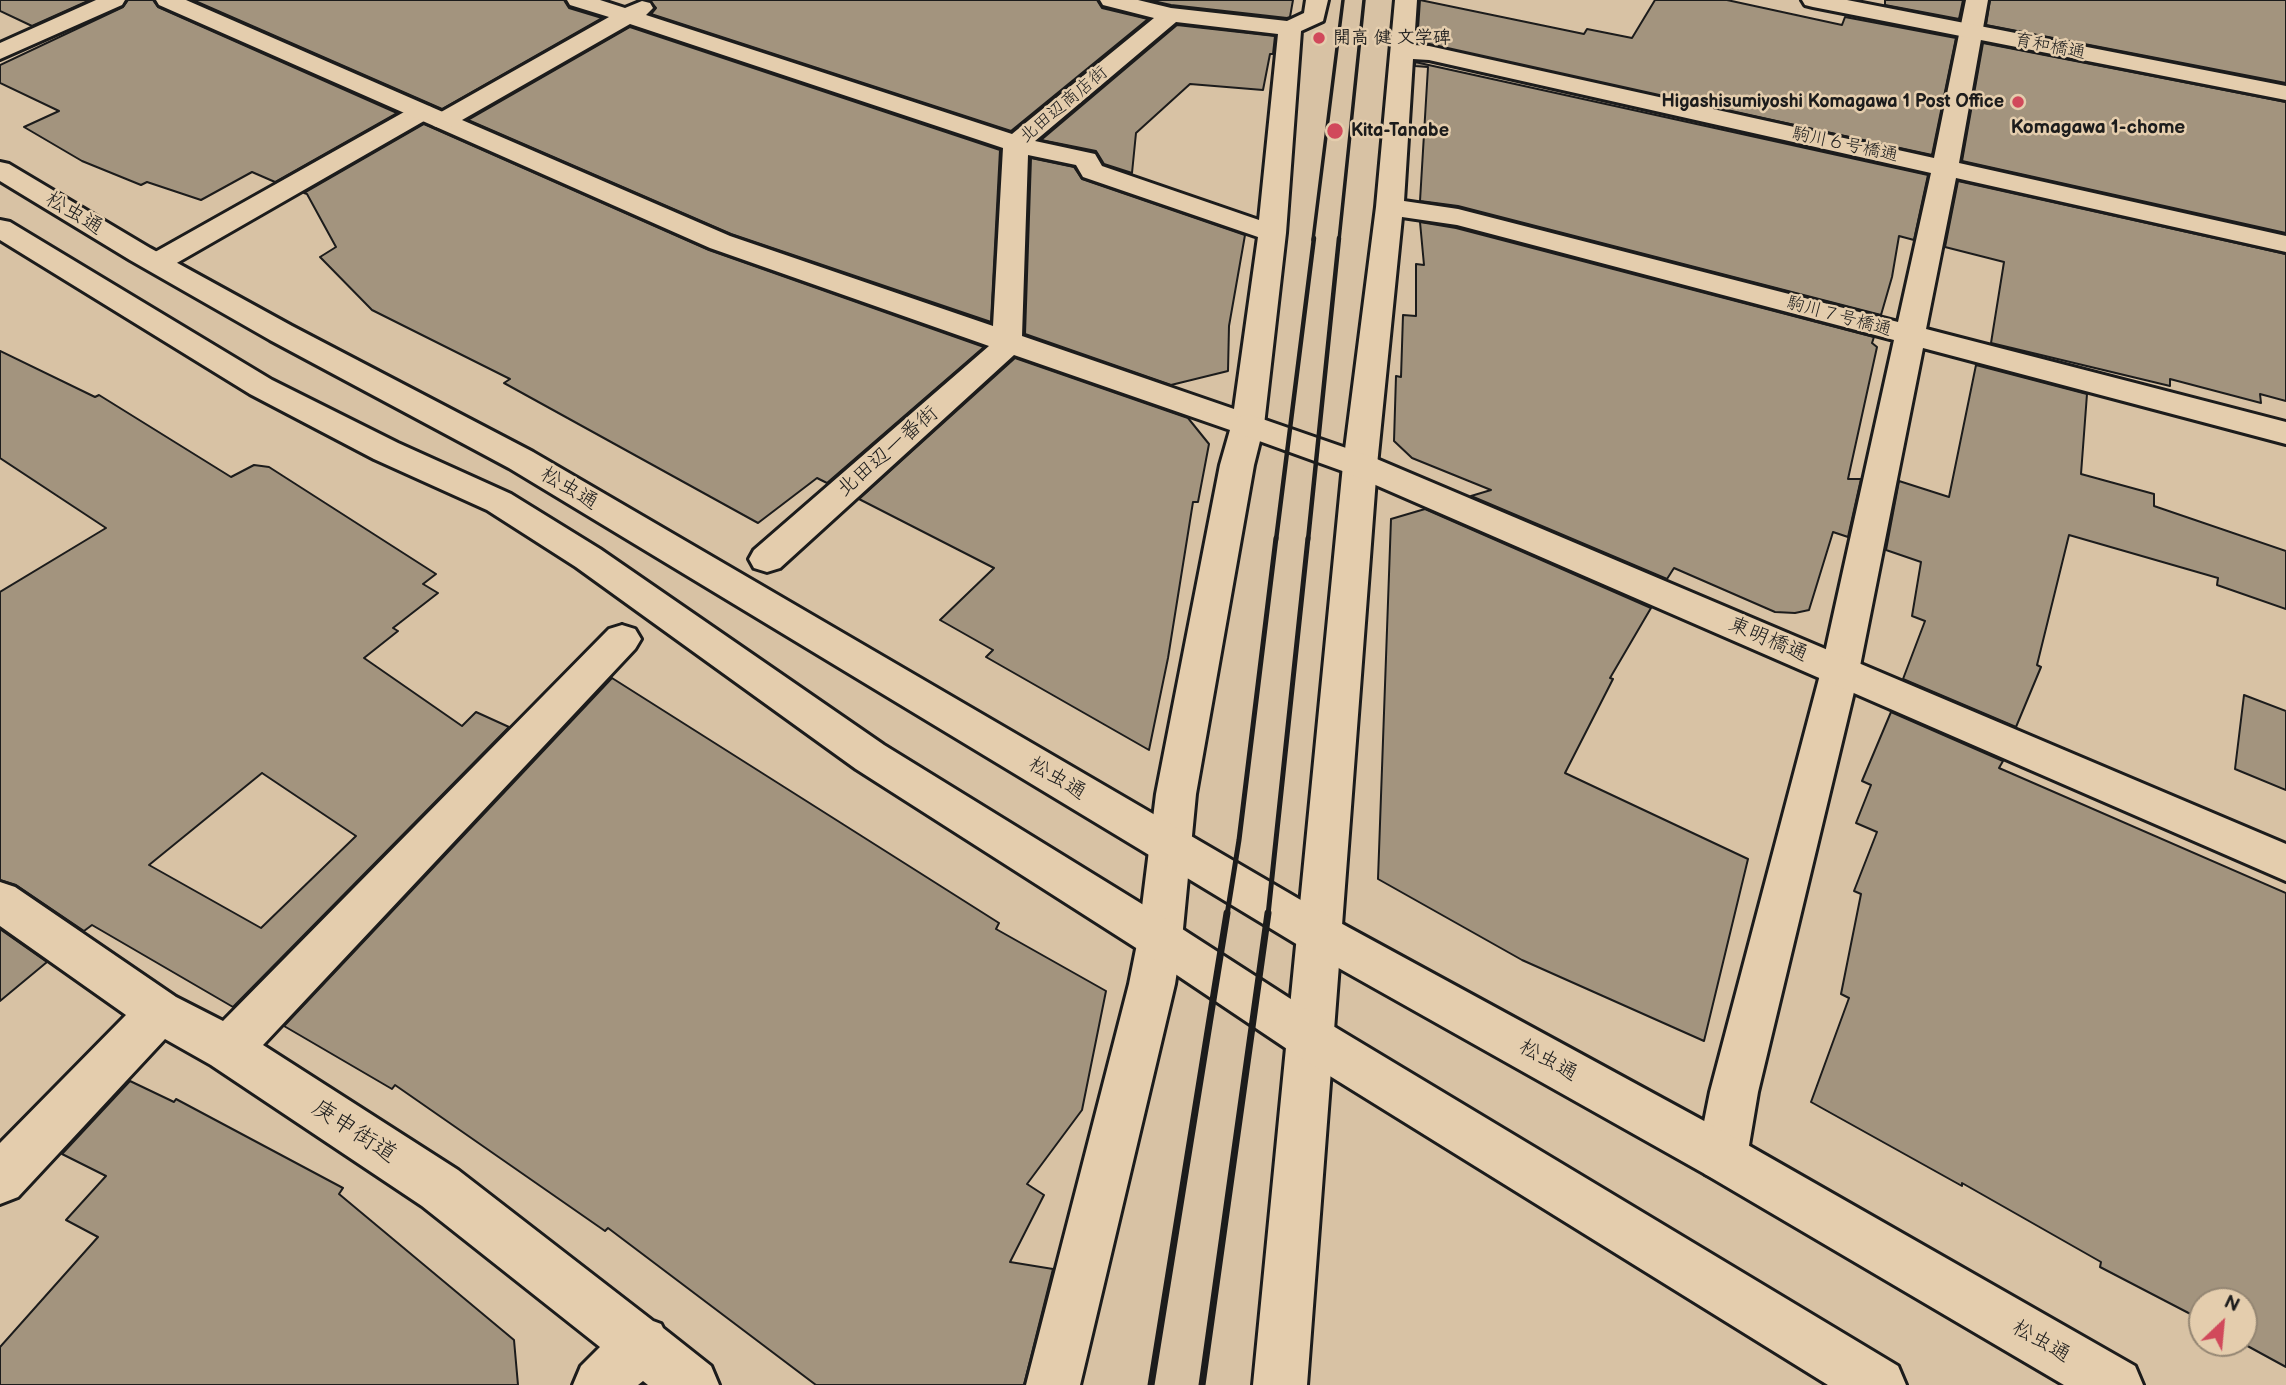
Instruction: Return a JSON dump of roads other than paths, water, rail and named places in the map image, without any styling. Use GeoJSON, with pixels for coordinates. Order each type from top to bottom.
{"type":"FeatureCollection","features":[{"type":"Feature","properties":{"kind":"street"},"geometry":{"type":"LineString","coordinates":[[0,51],[114,0]]}},
{"type":"Feature","properties":{"kind":"street"},"geometry":{"type":"LineString","coordinates":[[167,0],[720,242],[1248,425]]}},
{"type":"Feature","properties":{"kind":"street"},"geometry":{"type":"LineString","coordinates":[[578,0],[1016,144],[1086,160],[1092,171],[1272,233]]}},
{"type":"Feature","properties":{"kind":"street"},"geometry":{"type":"LineString","coordinates":[[158,262],[656,0]]}},
{"type":"Feature","properties":{"kind":"street"},"geometry":{"type":"LineString","coordinates":[[1111,0],[1171,15],[1290,28],[1315,16],[1317,0]]}},
{"type":"Feature","properties":{"kind":"street"},"geometry":{"type":"LineString","coordinates":[[1280,1385],[1360,465],[1390,207],[1406,0]]}},
{"type":"Feature","properties":{"kind":"street","name":"育和橋通"},"geometry":{"type":"LineString","coordinates":[[1813,0],[1973,16],[2286,93]]}},
{"type":"Feature","properties":{"kind":"street","name":"北田辺商店街"},"geometry":{"type":"LineString","coordinates":[[1007,343],[1016,144],[1171,15]]}},
{"type":"Feature","properties":{"kind":"street"},"geometry":{"type":"LineString","coordinates":[[1721,1157],[1734,1092],[1840,671],[1945,168],[1973,16]]}},
{"type":"Feature","properties":{"kind":"street"},"geometry":{"type":"LineString","coordinates":[[1053,1385],[1152,984],[1160,939],[1169,846],[1181,766],[1237,465],[1248,425],[1272,233],[1290,28]]}},
{"type":"Feature","properties":{"kind":"street","name":"駒川６号橋通"},"geometry":{"type":"LineString","coordinates":[[1403,52],[1429,53],[2286,244]]}},
{"type":"Feature","properties":{"kind":"street","name":"松虫通"},"geometry":{"type":"LineString","coordinates":[[0,170],[139,254],[158,262],[281,334],[532,467],[1319,934],[1721,1157],[2116,1385]]}},
{"type":"Feature","properties":{"kind":"street","name":"駒川７号橋通"},"geometry":{"type":"LineString","coordinates":[[1390,207],[1458,217],[2286,433]]}},
{"type":"Feature","properties":{"kind":"street"},"geometry":{"type":"LineString","coordinates":[[0,228],[261,387],[386,451],[499,502],[588,558],[870,757],[1160,939],[1312,1039],[1879,1385]]}},
{"type":"Feature","properties":{"kind":"street","name":"北田辺一番街"},"geometry":{"type":"LineString","coordinates":[[767,559],[999,355],[1007,343]]}},
{"type":"Feature","properties":{"kind":"street","name":"東明橋通"},"geometry":{"type":"LineString","coordinates":[[1248,425],[1360,465],[2286,863]]}},
{"type":"Feature","properties":{"kind":"street"},"geometry":{"type":"LineString","coordinates":[[228,1049],[622,639]]}},
{"type":"Feature","properties":{"kind":"street","name":"庚申街道"},"geometry":{"type":"LineString","coordinates":[[0,901],[160,1012],[228,1049],[440,1188],[642,1343],[692,1385]]}},
{"type":"Feature","properties":{"kind":"street"},"geometry":{"type":"LineString","coordinates":[[0,1179],[160,1012]]}},
{"type":"Feature","properties":{"kind":"street"},"geometry":{"type":"LineString","coordinates":[[600,1385],[642,1343]]}},
{"type":"Feature","properties":{"kind":"railway"},"geometry":{"type":"LineString","coordinates":[[1313,240],[1343,0]]}},
{"type":"Feature","properties":{"kind":"railway"},"geometry":{"type":"LineString","coordinates":[[1339,240],[1364,0]]}},
{"type":"Feature","properties":{"kind":"railway"},"geometry":{"type":"LineString","coordinates":[[1276,540],[1314,238]]}},
{"type":"Feature","properties":{"kind":"railway"},"geometry":{"type":"LineString","coordinates":[[1308,540],[1339,238]]}},
{"type":"Feature","properties":{"kind":"railway"},"geometry":{"type":"LineString","coordinates":[[1227,915],[1239,840],[1276,538]]}},
{"type":"Feature","properties":{"kind":"railway"},"geometry":{"type":"LineString","coordinates":[[1268,915],[1308,538]]}},
{"type":"Feature","properties":{"kind":"railway"},"geometry":{"type":"LineString","coordinates":[[1151,1385],[1227,913]]}},
{"type":"Feature","properties":{"kind":"railway"},"geometry":{"type":"LineString","coordinates":[[1202,1385],[1268,913]]}},
{"type":"Feature","properties":{"kind":"place","name":"開高 健 文学碑"},"geometry":{"type":"Point","coordinates":[1319,38]}},
{"type":"Feature","properties":{"kind":"place","name":"Higashisumiyoshi Komagawa 1 Post Office"},"geometry":{"type":"Point","coordinates":[2018,102]}},
{"type":"Feature","properties":{"kind":"place","name":"Kita-Tanabe"},"geometry":{"type":"Point","coordinates":[1335,131]}},
{"type":"Feature","properties":{"kind":"district","name":"Komagawa 1-chome"},"geometry":{"type":"Point","coordinates":[2098,128]}}]}
